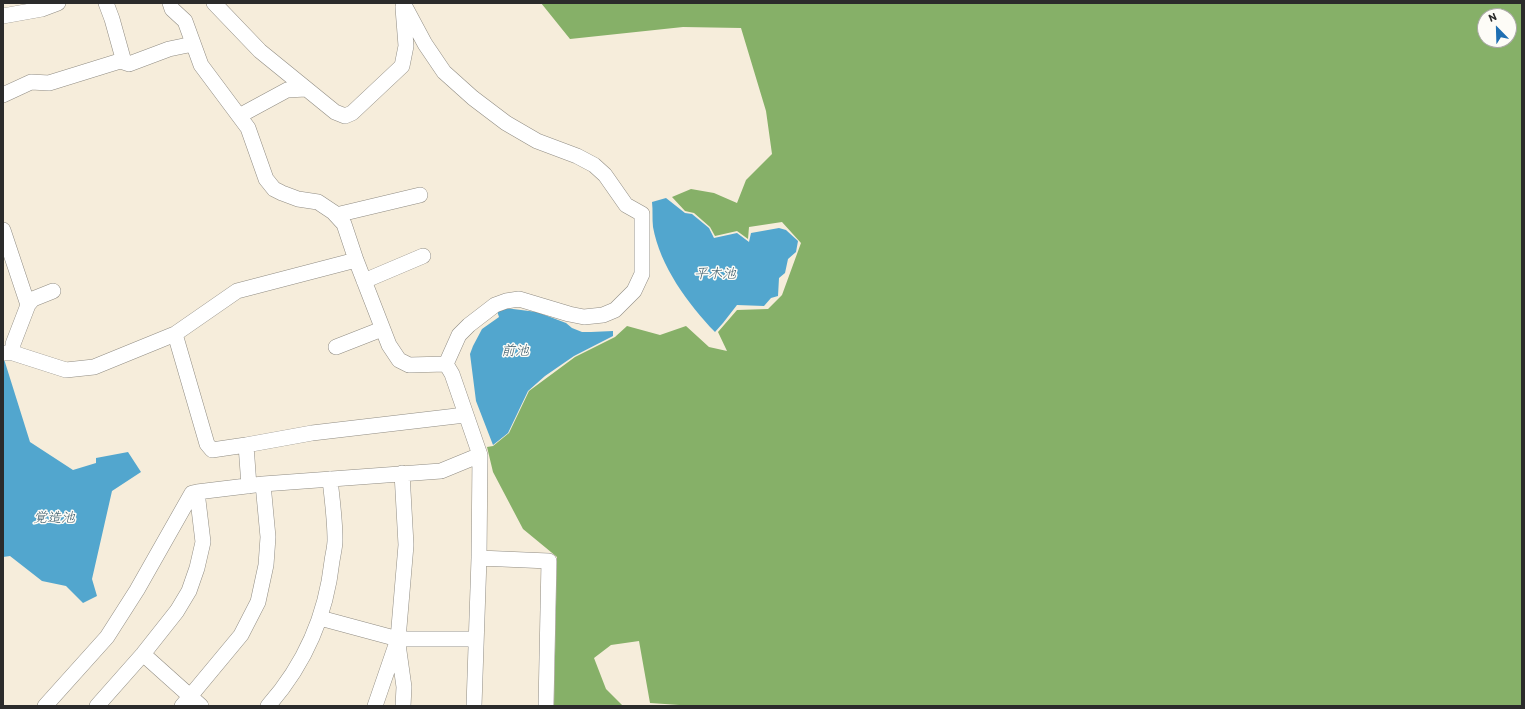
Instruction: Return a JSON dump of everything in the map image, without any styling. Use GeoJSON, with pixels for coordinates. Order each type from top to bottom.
{"type":"FeatureCollection","features":[{"type":"Feature","properties":{"kind":"street"},"geometry":{"type":"LineString","coordinates":[[3,16],[42,9],[58,3]]}},
{"type":"Feature","properties":{"kind":"street"},"geometry":{"type":"LineString","coordinates":[[106,3],[124,62]]}},
{"type":"Feature","properties":{"kind":"street"},"geometry":{"type":"LineString","coordinates":[[170,3],[172,9],[185,21],[201,65],[248,128],[266,179],[274,189],[282,193],[298,199],[318,202],[334,212],[344,224],[388,345],[399,360],[409,365],[446,364]]}},
{"type":"Feature","properties":{"kind":"street"},"geometry":{"type":"LineString","coordinates":[[214,3],[260,51],[335,112],[345,116],[352,113],[402,66],[406,46],[403,3]]}},
{"type":"Feature","properties":{"kind":"street"},"geometry":{"type":"LineString","coordinates":[[403,3],[425,44],[444,72],[473,98],[506,123],[537,141],[577,156],[594,165],[605,175],[626,206],[642,214],[642,274],[634,291],[615,310],[603,315],[584,317],[519,299],[506,301],[495,305],[469,325],[459,335],[446,364]]}},
{"type":"Feature","properties":{"kind":"street"},"geometry":{"type":"LineString","coordinates":[[3,95],[31,82],[49,83],[120,61],[129,64],[169,49],[193,44]]}},
{"type":"Feature","properties":{"kind":"street"},"geometry":{"type":"LineString","coordinates":[[239,116],[283,92],[306,88]]}},
{"type":"Feature","properties":{"kind":"street"},"geometry":{"type":"LineString","coordinates":[[336,215],[420,195]]}},
{"type":"Feature","properties":{"kind":"street"},"geometry":{"type":"LineString","coordinates":[[3,230],[28,305]]}},
{"type":"Feature","properties":{"kind":"street"},"geometry":{"type":"LineString","coordinates":[[364,281],[423,256]]}},
{"type":"Feature","properties":{"kind":"street"},"geometry":{"type":"LineString","coordinates":[[53,291],[33,299],[28,305],[8,353],[66,370],[94,367],[175,334],[237,291],[356,260]]}},
{"type":"Feature","properties":{"kind":"street"},"geometry":{"type":"LineString","coordinates":[[336,347],[382,329]]}},
{"type":"Feature","properties":{"kind":"street"},"geometry":{"type":"LineString","coordinates":[[175,334],[207,444],[212,450],[312,434],[465,415]]}},
{"type":"Feature","properties":{"kind":"street"},"geometry":{"type":"LineString","coordinates":[[446,364],[452,374],[480,455],[479,558],[475,639],[474,706]]}},
{"type":"Feature","properties":{"kind":"street"},"geometry":{"type":"LineString","coordinates":[[143,654],[191,703],[241,635],[258,602],[266,565],[268,537],[246,445]]}},
{"type":"Feature","properties":{"kind":"street"},"geometry":{"type":"LineString","coordinates":[[45,706],[107,637],[137,590],[192,493],[256,485],[441,470],[480,455]]}},
{"type":"Feature","properties":{"kind":"street"},"geometry":{"type":"LineString","coordinates":[[402,473],[406,545],[398,639],[404,687],[404,706]]}},
{"type":"Feature","properties":{"kind":"street"},"geometry":{"type":"LineString","coordinates":[[268,706],[284,688],[303,657],[320,618],[330,585],[335,540],[330,479]]}},
{"type":"Feature","properties":{"kind":"street"},"geometry":{"type":"LineString","coordinates":[[97,706],[143,654],[177,611],[189,591],[197,568],[203,542],[198,492]]}},
{"type":"Feature","properties":{"kind":"street"},"geometry":{"type":"LineString","coordinates":[[479,558],[548,561],[546,706]]}},
{"type":"Feature","properties":{"kind":"street"},"geometry":{"type":"LineString","coordinates":[[320,618],[398,639],[475,639]]}},
{"type":"Feature","properties":{"kind":"street"},"geometry":{"type":"LineString","coordinates":[[375,706],[398,639]]}},
{"type":"Feature","properties":{"kind":"green space"},"geometry":{"type":"Polygon","coordinates":[[[541,3],[1522,3],[1522,706],[694,706],[650,703],[639,641],[611,645],[594,658],[606,689],[623,706],[554,706],[557,557],[523,529],[493,472],[487,447],[493,446],[509,433],[529,391],[575,357],[615,337],[627,326],[660,335],[686,326],[709,347],[727,351],[718,332],[737,310],[768,309],[782,295],[801,243],[782,222],[749,227],[748,239],[737,231],[715,236],[710,227],[694,213],[685,211],[672,197],[691,189],[714,193],[737,203],[746,180],[772,154],[766,111],[741,28],[683,27],[570,39],[541,3]]]}},
{"type":"Feature","properties":{"kind":"water","name":"平木池"},"geometry":{"type":"Polygon","coordinates":[[[666,198],[685,213],[692,214],[709,228],[714,238],[737,233],[749,242],[751,233],[779,228],[786,230],[798,241],[796,252],[788,259],[785,273],[779,278],[778,296],[771,298],[764,306],[737,305],[715,332],[685,297],[676,284],[662,256],[653,227],[652,202],[666,198]]]}},
{"type":"Feature","properties":{"kind":"water","name":"前池"},"geometry":{"type":"Polygon","coordinates":[[[505,308],[537,312],[566,323],[572,328],[582,332],[613,331],[613,336],[574,356],[545,376],[528,391],[508,433],[493,445],[476,401],[470,354],[482,329],[499,317],[497,311],[505,308]]]}},
{"type":"Feature","properties":{"kind":"water","name":"覚造池"},"geometry":{"type":"Polygon","coordinates":[[[4,359],[30,442],[73,470],[96,463],[96,458],[128,452],[141,472],[112,491],[92,579],[97,596],[83,603],[66,586],[42,581],[10,556],[3,557],[4,359]]]}}]}
